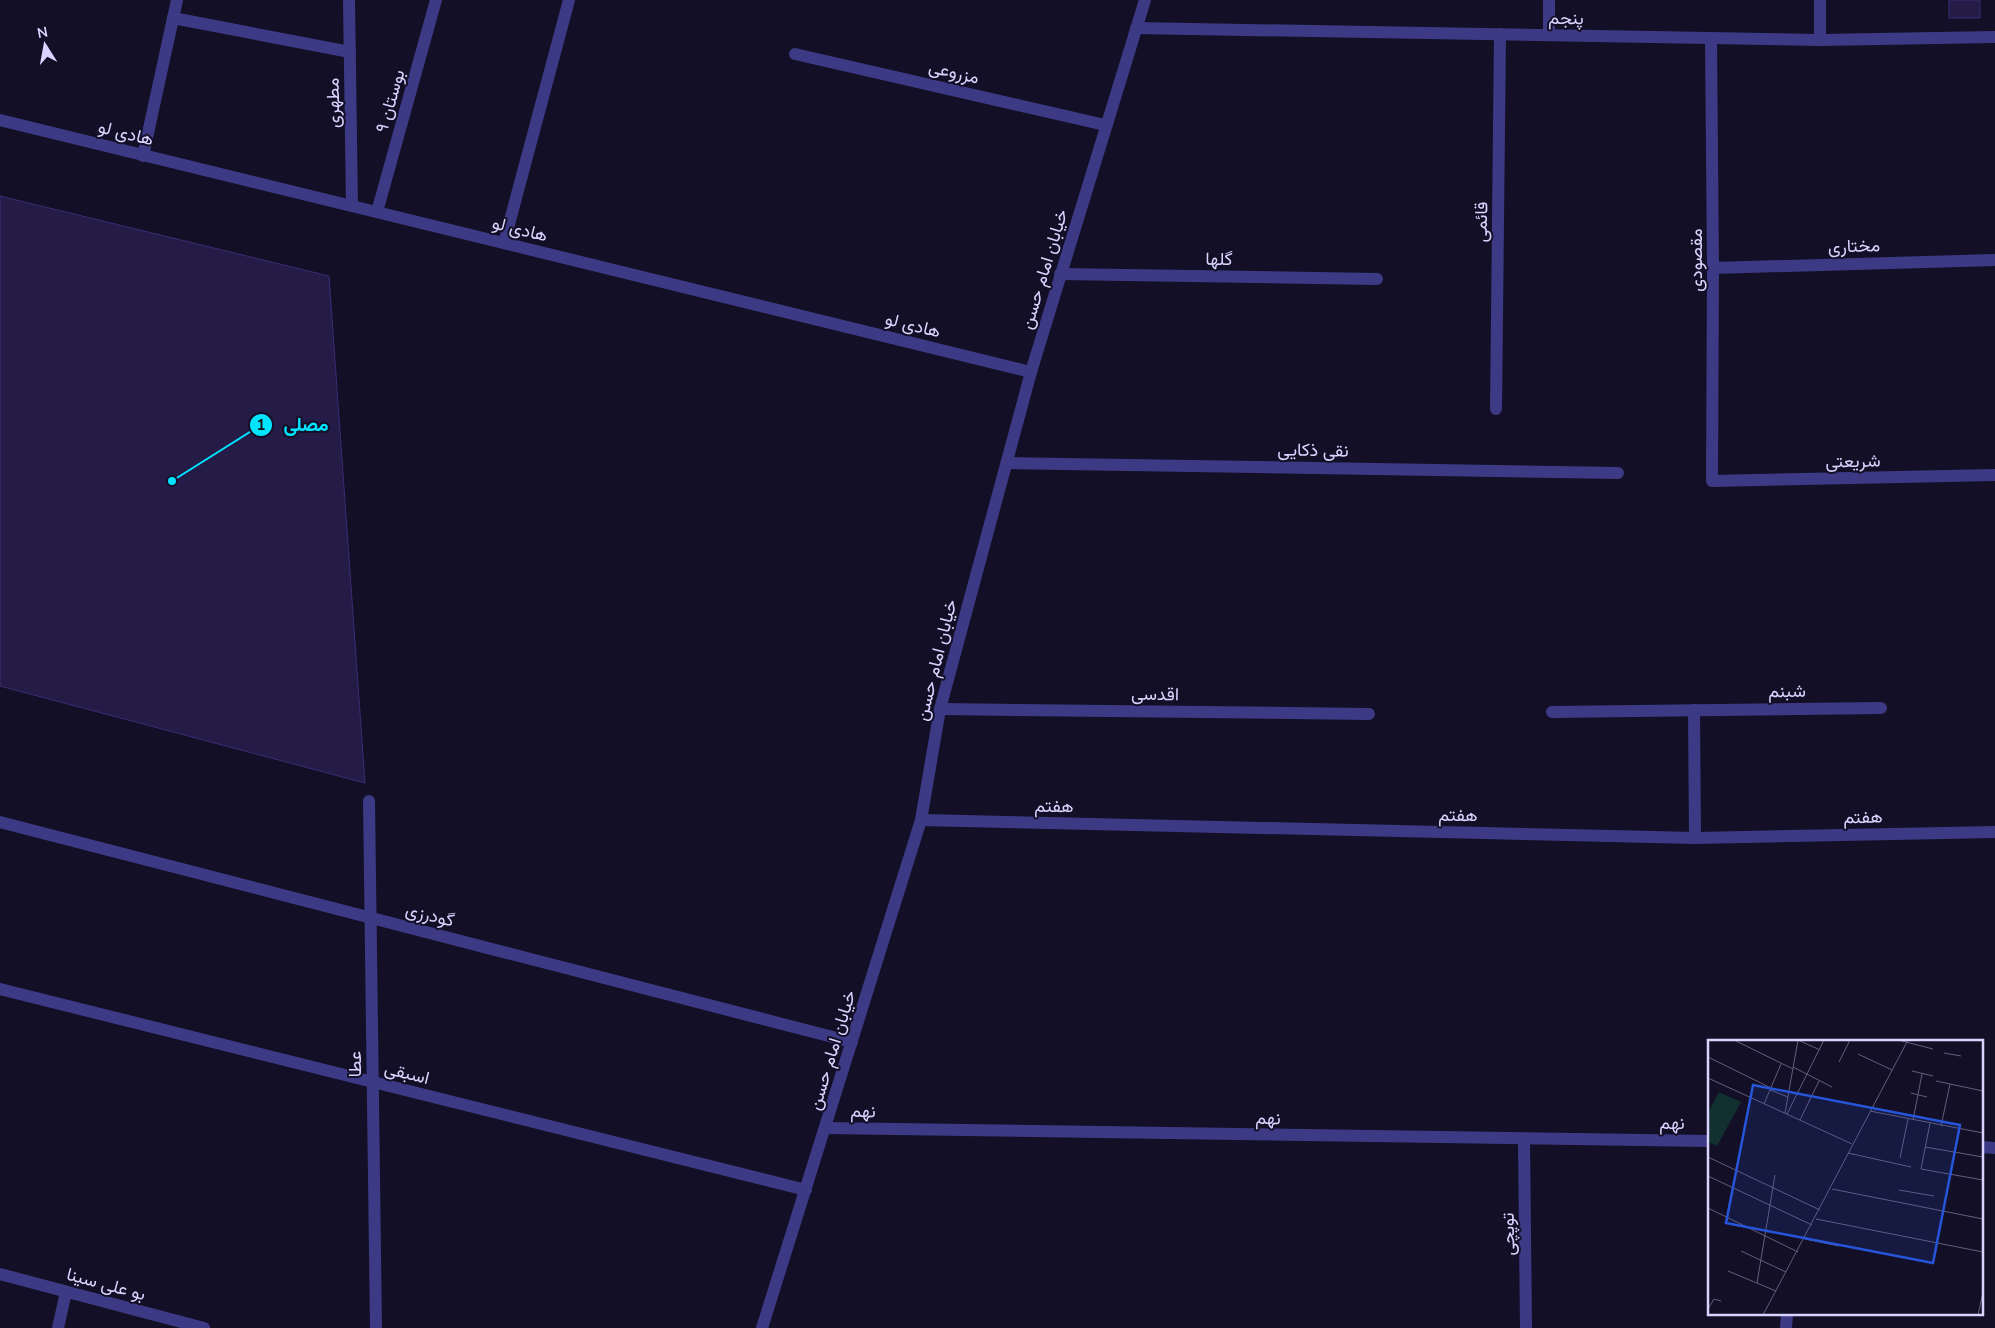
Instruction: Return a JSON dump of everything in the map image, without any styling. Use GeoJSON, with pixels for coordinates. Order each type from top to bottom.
{"type":"FeatureCollection","features":[{"type":"Feature","properties":{"kind":"street"},"geometry":{"type":"LineString","coordinates":[[143,156],[177,0]]}},
{"type":"Feature","properties":{"kind":"street","name":"مطهری"},"geometry":{"type":"LineString","coordinates":[[349,0],[352,206]]}},
{"type":"Feature","properties":{"kind":"street","name":"بوستان ۹"},"geometry":{"type":"LineString","coordinates":[[377,212],[436,0]]}},
{"type":"Feature","properties":{"kind":"street"},"geometry":{"type":"LineString","coordinates":[[504,243],[569,0]]}},
{"type":"Feature","properties":{"kind":"street","name":"خیابان امام حسن"},"geometry":{"type":"LineString","coordinates":[[762,1328],[921,820],[940,709],[1031,372],[1105,125],[1145,0]]}},
{"type":"Feature","properties":{"kind":"street"},"geometry":{"type":"LineString","coordinates":[[1549,0],[1549,36]]}},
{"type":"Feature","properties":{"kind":"street"},"geometry":{"type":"LineString","coordinates":[[1820,0],[1820,40]]}},
{"type":"Feature","properties":{"kind":"street"},"geometry":{"type":"LineString","coordinates":[[174,18],[350,52]]}},
{"type":"Feature","properties":{"kind":"street","name":"پنجم"},"geometry":{"type":"LineString","coordinates":[[1136,28],[1820,40],[1995,37]]}},
{"type":"Feature","properties":{"kind":"street","name":"قائمی"},"geometry":{"type":"LineString","coordinates":[[1496,409],[1500,34]]}},
{"type":"Feature","properties":{"kind":"street","name":"مقصودی"},"geometry":{"type":"LineString","coordinates":[[1712,38],[1712,481]]}},
{"type":"Feature","properties":{"kind":"street","name":"مزروعی"},"geometry":{"type":"LineString","coordinates":[[794,54],[1105,125]]}},
{"type":"Feature","properties":{"kind":"street","name":"هادی لو"},"geometry":{"type":"LineString","coordinates":[[0,120],[1031,372]]}},
{"type":"Feature","properties":{"kind":"street","name":"مختاری"},"geometry":{"type":"LineString","coordinates":[[1713,268],[1995,260]]}},
{"type":"Feature","properties":{"kind":"street","name":"گلها"},"geometry":{"type":"LineString","coordinates":[[1060,274],[1377,279]]}},
{"type":"Feature","properties":{"kind":"street","name":"نقی ذکایی"},"geometry":{"type":"LineString","coordinates":[[1007,463],[1618,473]]}},
{"type":"Feature","properties":{"kind":"street","name":"شریعتی"},"geometry":{"type":"LineString","coordinates":[[1712,481],[1995,475]]}},
{"type":"Feature","properties":{"kind":"street","name":"شبنم"},"geometry":{"type":"LineString","coordinates":[[1552,712],[1881,708]]}},
{"type":"Feature","properties":{"kind":"street","name":"اقدسی"},"geometry":{"type":"LineString","coordinates":[[940,709],[1369,714]]}},
{"type":"Feature","properties":{"kind":"street"},"geometry":{"type":"LineString","coordinates":[[1694,710],[1696,838]]}},
{"type":"Feature","properties":{"kind":"street","name":"عطا"},"geometry":{"type":"LineString","coordinates":[[369,801],[376,1328]]}},
{"type":"Feature","properties":{"kind":"street","name":"هفتم"},"geometry":{"type":"LineString","coordinates":[[921,820],[1696,838],[1995,832]]}},
{"type":"Feature","properties":{"kind":"street","name":"گودرزی"},"geometry":{"type":"LineString","coordinates":[[0,822],[852,1042]]}},
{"type":"Feature","properties":{"kind":"street","name":"اسبقی"},"geometry":{"type":"LineString","coordinates":[[0,989],[806,1190]]}},
{"type":"Feature","properties":{"kind":"street","name":"نهم"},"geometry":{"type":"LineString","coordinates":[[826,1128],[1524,1140],[1708,1141]]}},
{"type":"Feature","properties":{"kind":"street","name":"توپچی"},"geometry":{"type":"LineString","coordinates":[[1524,1140],[1526,1328]]}},
{"type":"Feature","properties":{"kind":"street"},"geometry":{"type":"LineString","coordinates":[[1982,1147],[1995,1148]]}},
{"type":"Feature","properties":{"kind":"street","name":"بو علی سینا"},"geometry":{"type":"LineString","coordinates":[[0,1274],[204,1328]]}},
{"type":"Feature","properties":{"kind":"street"},"geometry":{"type":"LineString","coordinates":[[58,1328],[66,1292]]}},
{"type":"Feature","properties":{"kind":"building"},"geometry":{"type":"Polygon","coordinates":[[[1949,0],[1980,0],[1980,18],[1949,18],[1949,0]]]}},
{"type":"Feature","properties":{"kind":"building"},"geometry":{"type":"Polygon","coordinates":[[[0,196],[329,276],[365,783],[0,686],[0,196]]]}},
{"type":"Feature","properties":{"kind":"place","name":"مصلی"},"geometry":{"type":"Point","coordinates":[172,481]}}]}
